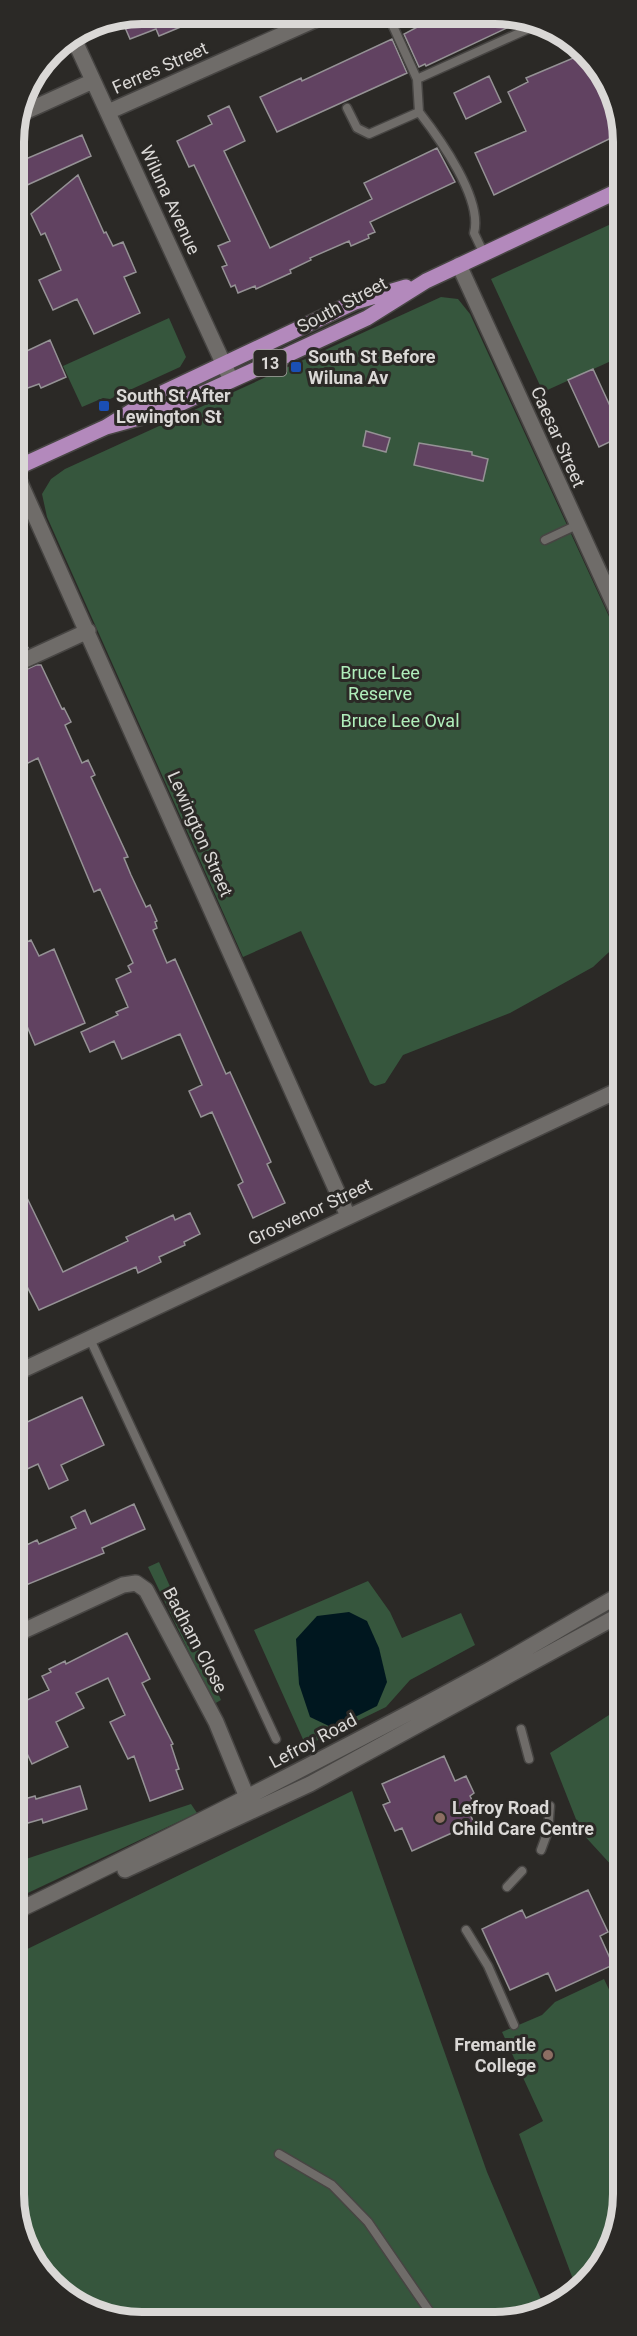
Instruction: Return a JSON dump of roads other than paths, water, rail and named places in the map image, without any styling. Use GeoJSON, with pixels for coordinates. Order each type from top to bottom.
{"type":"FeatureCollection","features":[{"type":"Feature","properties":{"kind":"main road","name":"South Street"},"geometry":{"type":"LineString","coordinates":[[106,427],[164,411],[367,318],[426,281],[613,193]]}},
{"type":"Feature","properties":{"kind":"main road","name":"South Street"},"geometry":{"type":"LineString","coordinates":[[24,464],[106,427],[156,396],[355,303],[426,281]]}},
{"type":"Feature","properties":{"kind":"street","name":"Ferres Street"},"geometry":{"type":"LineString","coordinates":[[108,112],[306,24]]}},
{"type":"Feature","properties":{"kind":"street","name":"Wiluna Avenue"},"geometry":{"type":"LineString","coordinates":[[76,44],[231,380]]}},
{"type":"Feature","properties":{"kind":"street"},"geometry":{"type":"LineString","coordinates":[[28,110],[93,81]]}},
{"type":"Feature","properties":{"kind":"street","name":"Caesar Street"},"geometry":{"type":"LineString","coordinates":[[459,265],[577,525],[613,588]]}},
{"type":"Feature","properties":{"kind":"street","name":"Lewington Street"},"geometry":{"type":"LineString","coordinates":[[24,491],[348,1216]]}},
{"type":"Feature","properties":{"kind":"street"},"geometry":{"type":"LineString","coordinates":[[24,660],[88,631]]}},
{"type":"Feature","properties":{"kind":"street","name":"Grosvenor Street"},"geometry":{"type":"LineString","coordinates":[[24,1369],[613,1093]]}},
{"type":"Feature","properties":{"kind":"street","name":"Badham Close"},"geometry":{"type":"LineString","coordinates":[[24,1631],[123,1585],[136,1584],[146,1590],[216,1722],[250,1804]]}},
{"type":"Feature","properties":{"kind":"street","name":"Lefroy Road"},"geometry":{"type":"LineString","coordinates":[[24,1917],[250,1804],[613,1599]]}},
{"type":"Feature","properties":{"kind":"street","name":"Lefroy Road"},"geometry":{"type":"LineString","coordinates":[[24,1908],[250,1804],[310,1784],[613,1618]]}},
{"type":"Feature","properties":{"kind":"lane"},"geometry":{"type":"LineString","coordinates":[[392,24],[417,79],[419,112],[447,147],[470,198],[478,220],[474,233],[484,254]]}},
{"type":"Feature","properties":{"kind":"lane"},"geometry":{"type":"LineString","coordinates":[[417,79],[530,29]]}},
{"type":"Feature","properties":{"kind":"lane"},"geometry":{"type":"LineString","coordinates":[[347,108],[357,128],[369,134],[419,112]]}},
{"type":"Feature","properties":{"kind":"lane"},"geometry":{"type":"LineString","coordinates":[[545,540],[577,525]]}},
{"type":"Feature","properties":{"kind":"lane"},"geometry":{"type":"LineString","coordinates":[[89,1337],[276,1739]]}},
{"type":"Feature","properties":{"kind":"lane"},"geometry":{"type":"LineString","coordinates":[[521,1729],[529,1759]]}},
{"type":"Feature","properties":{"kind":"lane"},"geometry":{"type":"LineString","coordinates":[[541,1850],[550,1822],[550,1806]]}},
{"type":"Feature","properties":{"kind":"lane"},"geometry":{"type":"LineString","coordinates":[[507,1887],[522,1871]]}},
{"type":"Feature","properties":{"kind":"lane"},"geometry":{"type":"LineString","coordinates":[[466,1930],[488,1965],[514,2025]]}},
{"type":"Feature","properties":{"kind":"lane"},"geometry":{"type":"LineString","coordinates":[[279,2154],[332,2185],[368,2222],[389,2257],[429,2312]]}},
{"type":"Feature","properties":{"kind":"water"},"geometry":{"type":"Polygon","coordinates":[[[349,1612],[367,1621],[379,1648],[387,1682],[377,1706],[333,1728],[310,1717],[299,1684],[296,1639],[317,1616],[349,1612]]]}},
{"type":"Feature","properties":{"kind":"place","name":"South St Before Wiluna Av"},"geometry":{"type":"Point","coordinates":[296,367]}},
{"type":"Feature","properties":{"kind":"place","name":"South St After Lewington St"},"geometry":{"type":"Point","coordinates":[104,406]}},
{"type":"Feature","properties":{"kind":"place","name":"Lefroy Road Child Care Centre"},"geometry":{"type":"Point","coordinates":[440,1818]}},
{"type":"Feature","properties":{"kind":"place","name":"Fremantle College"},"geometry":{"type":"Point","coordinates":[548,2055]}},
{"type":"Feature","properties":{"kind":"park label","name":"Bruce Lee Reserve"},"geometry":{"type":"Point","coordinates":[380,683]}},
{"type":"Feature","properties":{"kind":"park label","name":"Bruce Lee Oval"},"geometry":{"type":"Point","coordinates":[400,721]}}]}
